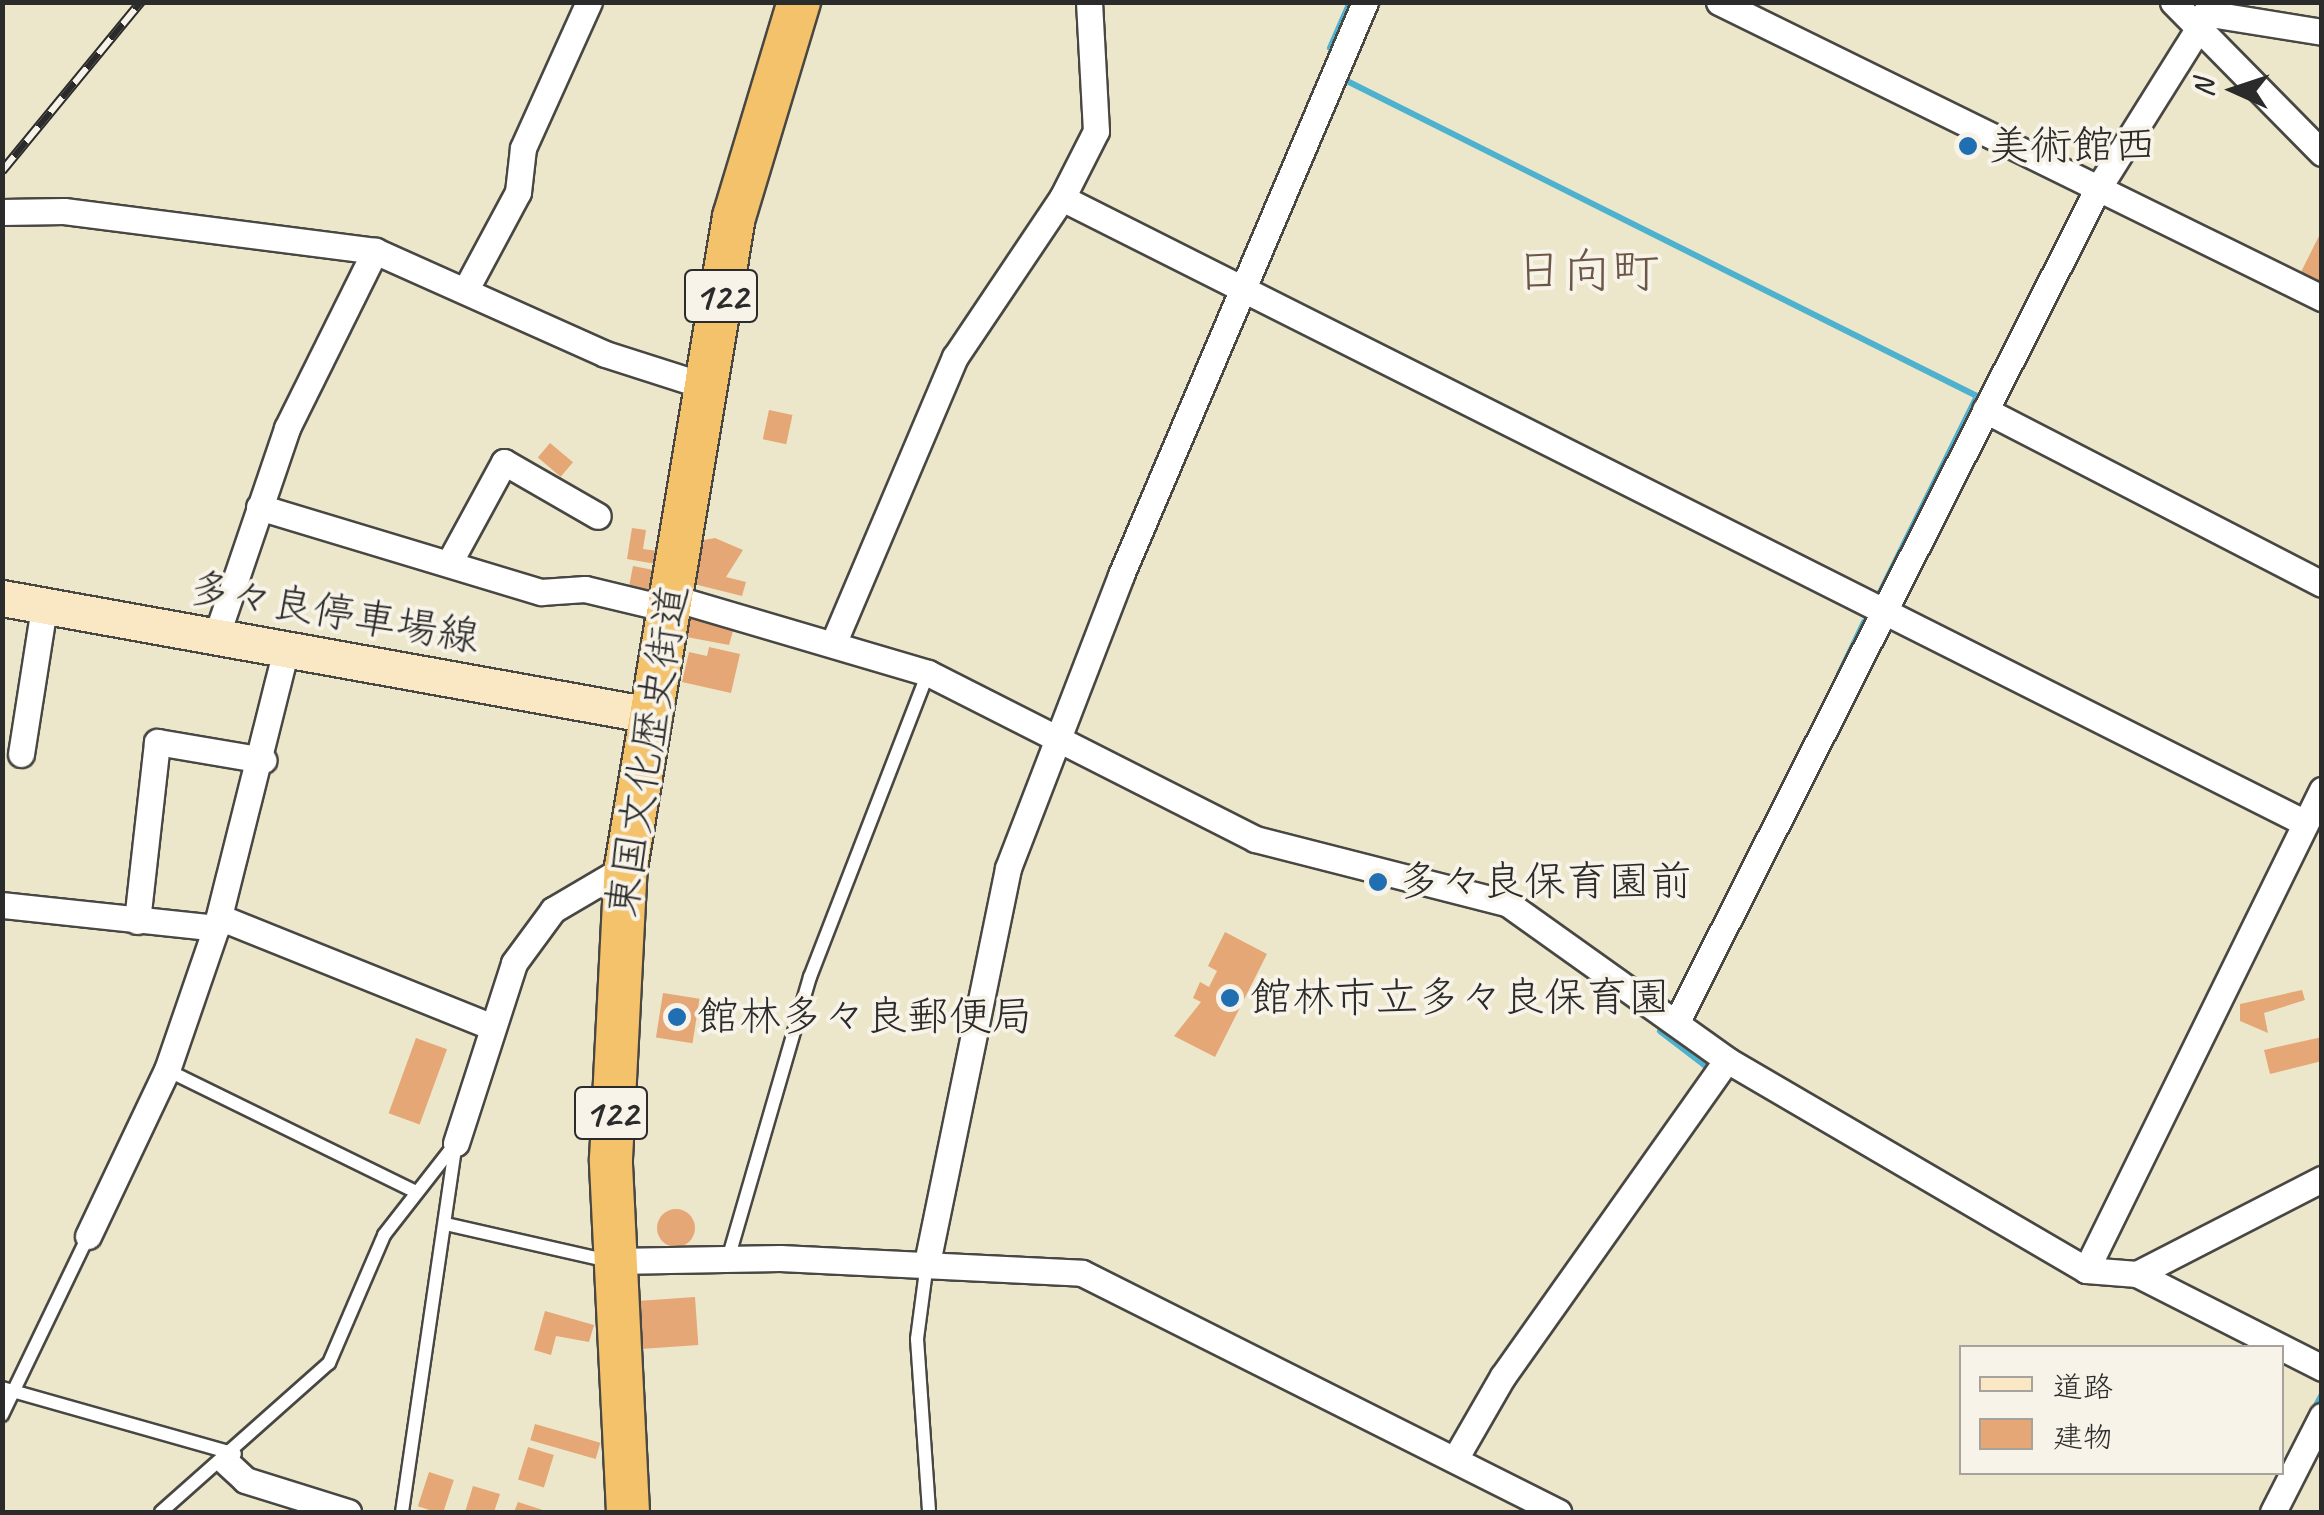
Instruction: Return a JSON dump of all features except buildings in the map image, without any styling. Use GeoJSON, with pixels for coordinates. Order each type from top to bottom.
{"type":"FeatureCollection","features":[{"type":"Feature","properties":{"kind":"highway","name":"東国文化歴史街道"},"geometry":{"type":"LineString","coordinates":[[628,1512],[615,1262],[612,1079],[626,867],[740,187],[799,2]]}},
{"type":"Feature","properties":{"kind":"main road","name":"多々良停車場線"},"geometry":{"type":"LineString","coordinates":[[2,598],[650,715]]}},
{"type":"Feature","properties":{"kind":"street"},"geometry":{"type":"LineString","coordinates":[[466,289],[518,192],[523,148],[589,2]]}},
{"type":"Feature","properties":{"kind":"street"},"geometry":{"type":"LineString","coordinates":[[833,644],[871,536],[955,358],[1062,198],[1096,131],[1089,2]]}},
{"type":"Feature","properties":{"kind":"street"},"geometry":{"type":"LineString","coordinates":[[927,1263],[1008,868],[1064,740],[1240,288],[1366,2]]}},
{"type":"Feature","properties":{"kind":"street"},"geometry":{"type":"LineString","coordinates":[[1719,2],[2322,298]]}},
{"type":"Feature","properties":{"kind":"street"},"geometry":{"type":"LineString","coordinates":[[2173,2],[2205,14],[2322,32]]}},
{"type":"Feature","properties":{"kind":"street"},"geometry":{"type":"LineString","coordinates":[[1676,1023],[2097,190],[2205,14]]}},
{"type":"Feature","properties":{"kind":"street"},"geometry":{"type":"LineString","coordinates":[[2205,14],[2322,153]]}},
{"type":"Feature","properties":{"kind":"street"},"geometry":{"type":"LineString","coordinates":[[1062,198],[2305,823]]}},
{"type":"Feature","properties":{"kind":"street"},"geometry":{"type":"LineString","coordinates":[[2,212],[64,210],[374,251],[605,354],[705,386]]}},
{"type":"Feature","properties":{"kind":"street"},"geometry":{"type":"LineString","coordinates":[[216,637],[259,508],[374,251]]}},
{"type":"Feature","properties":{"kind":"street"},"geometry":{"type":"LineString","coordinates":[[1985,410],[2322,584]]}},
{"type":"Feature","properties":{"kind":"street"},"geometry":{"type":"LineString","coordinates":[[448,563],[504,462],[598,516]]}},
{"type":"Feature","properties":{"kind":"street"},"geometry":{"type":"LineString","coordinates":[[259,508],[541,592],[585,589],[669,603],[833,644],[928,673],[1254,838],[1507,904],[1726,1060],[2086,1270],[2137,1274],[2277,1345]]}},
{"type":"Feature","properties":{"kind":"street"},"geometry":{"type":"LineString","coordinates":[[21,754],[44,606]]}},
{"type":"Feature","properties":{"kind":"street"},"geometry":{"type":"LineString","coordinates":[[88,1236],[167,1070],[218,922],[263,760],[286,650]]}},
{"type":"Feature","properties":{"kind":"street"},"geometry":{"type":"LineString","coordinates":[[136,921],[157,742],[263,760]]}},
{"type":"Feature","properties":{"kind":"street"},"geometry":{"type":"LineString","coordinates":[[2086,1270],[2322,790]]}},
{"type":"Feature","properties":{"kind":"street"},"geometry":{"type":"LineString","coordinates":[[456,1143],[488,1025],[514,963],[553,910],[626,867]]}},
{"type":"Feature","properties":{"kind":"street"},"geometry":{"type":"LineString","coordinates":[[2,905],[136,921],[218,922],[488,1025]]}},
{"type":"Feature","properties":{"kind":"street"},"geometry":{"type":"LineString","coordinates":[[1456,1459],[1502,1376],[1726,1060]]}},
{"type":"Feature","properties":{"kind":"street"},"geometry":{"type":"LineString","coordinates":[[2137,1274],[2311,1184],[2322,1206]]}},
{"type":"Feature","properties":{"kind":"street"},"geometry":{"type":"LineString","coordinates":[[615,1262],[728,1259],[927,1263],[1082,1273],[1456,1459],[1547,1510]]}},
{"type":"Feature","properties":{"kind":"street"},"geometry":{"type":"LineString","coordinates":[[2284,1349],[2322,1368]]}},
{"type":"Feature","properties":{"kind":"street"},"geometry":{"type":"LineString","coordinates":[[2273,1512],[2322,1416]]}},
{"type":"Feature","properties":{"kind":"street"},"geometry":{"type":"LineString","coordinates":[[230,1458],[245,1480],[348,1512]]}},
{"type":"Feature","properties":{"kind":"lane"},"geometry":{"type":"LineString","coordinates":[[728,1259],[810,977],[928,673]]}},
{"type":"Feature","properties":{"kind":"lane"},"geometry":{"type":"LineString","coordinates":[[167,1070],[414,1191]]}},
{"type":"Feature","properties":{"kind":"lane"},"geometry":{"type":"LineString","coordinates":[[161,1512],[230,1458],[329,1363],[384,1234],[414,1191],[456,1143]]}},
{"type":"Feature","properties":{"kind":"lane"},"geometry":{"type":"LineString","coordinates":[[402,1512],[450,1224],[456,1143]]}},
{"type":"Feature","properties":{"kind":"lane"},"geometry":{"type":"LineString","coordinates":[[450,1224],[566,1258],[615,1262]]}},
{"type":"Feature","properties":{"kind":"lane"},"geometry":{"type":"LineString","coordinates":[[2,1415],[7,1389],[88,1236]]}},
{"type":"Feature","properties":{"kind":"lane"},"geometry":{"type":"LineString","coordinates":[[927,1263],[917,1339],[929,1512]]}},
{"type":"Feature","properties":{"kind":"lane"},"geometry":{"type":"LineString","coordinates":[[7,1389],[230,1458]]}},
{"type":"Feature","properties":{"kind":"waterway"},"geometry":{"type":"LineString","coordinates":[[1330,48],[1350,2]]}},
{"type":"Feature","properties":{"kind":"waterway"},"geometry":{"type":"LineString","coordinates":[[1349,82],[1977,396],[1880,592]]}},
{"type":"Feature","properties":{"kind":"waterway"},"geometry":{"type":"LineString","coordinates":[[1839,674],[1864,622]]}},
{"type":"Feature","properties":{"kind":"waterway"},"geometry":{"type":"LineString","coordinates":[[1660,1031],[1708,1068]]}},
{"type":"Feature","properties":{"kind":"waterway"},"geometry":{"type":"LineString","coordinates":[[2312,1413],[2322,1394]]}},
{"type":"Feature","properties":{"kind":"railway"},"geometry":{"type":"LineString","coordinates":[[2,171],[141,2]]}},
{"type":"Feature","properties":{"kind":"place","name":"美術館西"},"geometry":{"type":"Point","coordinates":[1968,146]}},
{"type":"Feature","properties":{"kind":"place","name":"多々良保育園前"},"geometry":{"type":"Point","coordinates":[1378,882]}},
{"type":"Feature","properties":{"kind":"place","name":"館林市立多々良保育園"},"geometry":{"type":"Point","coordinates":[1230,998]}},
{"type":"Feature","properties":{"kind":"place","name":"館林多々良郵便局"},"geometry":{"type":"Point","coordinates":[677,1017]}},
{"type":"Feature","properties":{"kind":"district","name":"日向町"},"geometry":{"type":"Point","coordinates":[1587,272]}}]}
